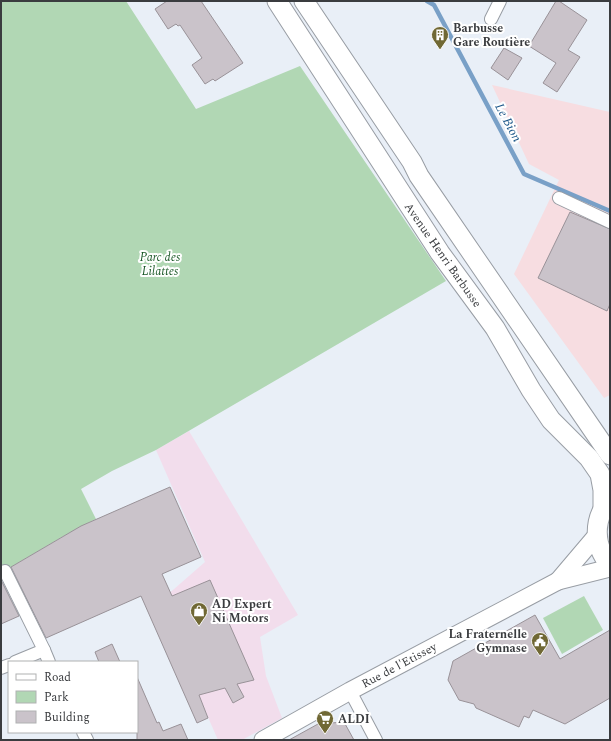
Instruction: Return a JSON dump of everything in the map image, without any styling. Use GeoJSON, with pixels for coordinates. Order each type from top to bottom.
{"type":"FeatureCollection","features":[{"type":"Feature","properties":{"kind":"main road","name":"Avenue Henri Barbusse"},"geometry":{"type":"LineString","coordinates":[[277,1],[440,253],[495,328],[531,390],[551,420],[589,458],[600,474],[606,503],[597,523],[597,535]]}},
{"type":"Feature","properties":{"kind":"main road","name":"Avenue Henri Barbusse"},"geometry":{"type":"LineString","coordinates":[[304,1],[412,162],[419,176],[610,455]]}},
{"type":"Feature","properties":{"kind":"main road"},"geometry":{"type":"LineString","coordinates":[[597,535],[597,542],[604,558],[610,565]]}},
{"type":"Feature","properties":{"kind":"street"},"geometry":{"type":"LineString","coordinates":[[491,19],[500,1]]}},
{"type":"Feature","properties":{"kind":"street"},"geometry":{"type":"LineString","coordinates":[[559,198],[610,222]]}},
{"type":"Feature","properties":{"kind":"street","name":"Rue de l'Etissey"},"geometry":{"type":"LineString","coordinates":[[558,581],[597,535]]}},
{"type":"Feature","properties":{"kind":"street","name":"Rue de l'Etissey"},"geometry":{"type":"LineString","coordinates":[[263,740],[350,691],[558,581],[610,568]]}},
{"type":"Feature","properties":{"kind":"street"},"geometry":{"type":"LineString","coordinates":[[6,571],[50,661]]}},
{"type":"Feature","properties":{"kind":"street"},"geometry":{"type":"LineString","coordinates":[[17,661],[44,650]]}},
{"type":"Feature","properties":{"kind":"street"},"geometry":{"type":"LineString","coordinates":[[350,691],[376,740]]}},
{"type":"Feature","properties":{"kind":"shaded area"},"geometry":{"type":"Polygon","coordinates":[[[492,85],[610,112],[610,395],[604,398],[514,274],[559,180],[529,164],[492,85]]]}},
{"type":"Feature","properties":{"kind":"shaded area"},"geometry":{"type":"Polygon","coordinates":[[[189,431],[298,615],[260,637],[266,676],[282,718],[242,740],[218,740],[158,603],[205,562],[156,450],[189,431]]]}},
{"type":"Feature","properties":{"kind":"green space","name":"Parc des Lilattes"},"geometry":{"type":"Polygon","coordinates":[[[1,1],[126,1],[196,109],[300,66],[446,281],[156,450],[112,471],[81,489],[96,519],[1,573],[1,1]]]}},
{"type":"Feature","properties":{"kind":"green space"},"geometry":{"type":"Polygon","coordinates":[[[584,596],[603,630],[562,654],[543,618],[584,596]]]}},
{"type":"Feature","properties":{"kind":"building"},"geometry":{"type":"Polygon","coordinates":[[[167,1],[201,1],[243,63],[215,81],[213,79],[205,84],[192,65],[202,58],[180,25],[178,26],[176,24],[168,29],[155,9],[167,1]]]}},
{"type":"Feature","properties":{"kind":"building"},"geometry":{"type":"Polygon","coordinates":[[[556,1],[559,1],[587,20],[568,50],[580,57],[557,92],[543,83],[556,63],[529,46],[556,1]]]}},
{"type":"Feature","properties":{"kind":"building"},"geometry":{"type":"Polygon","coordinates":[[[504,48],[522,58],[508,80],[491,68],[504,48]]]}},
{"type":"Feature","properties":{"kind":"building"},"geometry":{"type":"Polygon","coordinates":[[[570,212],[610,229],[610,304],[607,311],[538,278],[570,212]]]}},
{"type":"Feature","properties":{"kind":"building"},"geometry":{"type":"Polygon","coordinates":[[[170,487],[201,557],[162,574],[172,596],[210,580],[254,680],[237,684],[244,697],[233,703],[225,688],[199,695],[208,718],[197,723],[141,596],[46,638],[11,567],[81,526],[170,487]]]}},
{"type":"Feature","properties":{"kind":"building"},"geometry":{"type":"Polygon","coordinates":[[[1,580],[19,616],[1,624],[1,580]]]}},
{"type":"Feature","properties":{"kind":"building"},"geometry":{"type":"Polygon","coordinates":[[[535,615],[560,659],[610,630],[610,698],[565,724],[533,710],[529,718],[524,716],[519,727],[476,708],[474,704],[459,700],[448,680],[453,661],[535,615]]]}},
{"type":"Feature","properties":{"kind":"building"},"geometry":{"type":"Polygon","coordinates":[[[112,644],[120,661],[99,661],[95,652],[112,644]]]}},
{"type":"Feature","properties":{"kind":"building"},"geometry":{"type":"Polygon","coordinates":[[[138,679],[157,723],[159,722],[163,731],[181,724],[188,740],[137,740],[138,679]]]}},
{"type":"Feature","properties":{"kind":"building","name":"ALDI"},"geometry":{"type":"Polygon","coordinates":[[[344,722],[354,740],[289,740],[318,724],[344,722]]]}},
{"type":"Feature","properties":{"kind":"waterway","name":"Le Bion"},"geometry":{"type":"LineString","coordinates":[[427,1],[434,5],[524,174],[610,211]]}},
{"type":"Feature","properties":{"kind":"place","name":"Barbusse Gare Routière"},"geometry":{"type":"Point","coordinates":[440,50]}},
{"type":"Feature","properties":{"kind":"place","name":"AD Expert Ni Motors"},"geometry":{"type":"Point","coordinates":[199,626]}},
{"type":"Feature","properties":{"kind":"place","name":"La Fraternelle Gymnase"},"geometry":{"type":"Point","coordinates":[540,656]}},
{"type":"Feature","properties":{"kind":"place","name":"ALDI"},"geometry":{"type":"Point","coordinates":[325,734]}}]}
